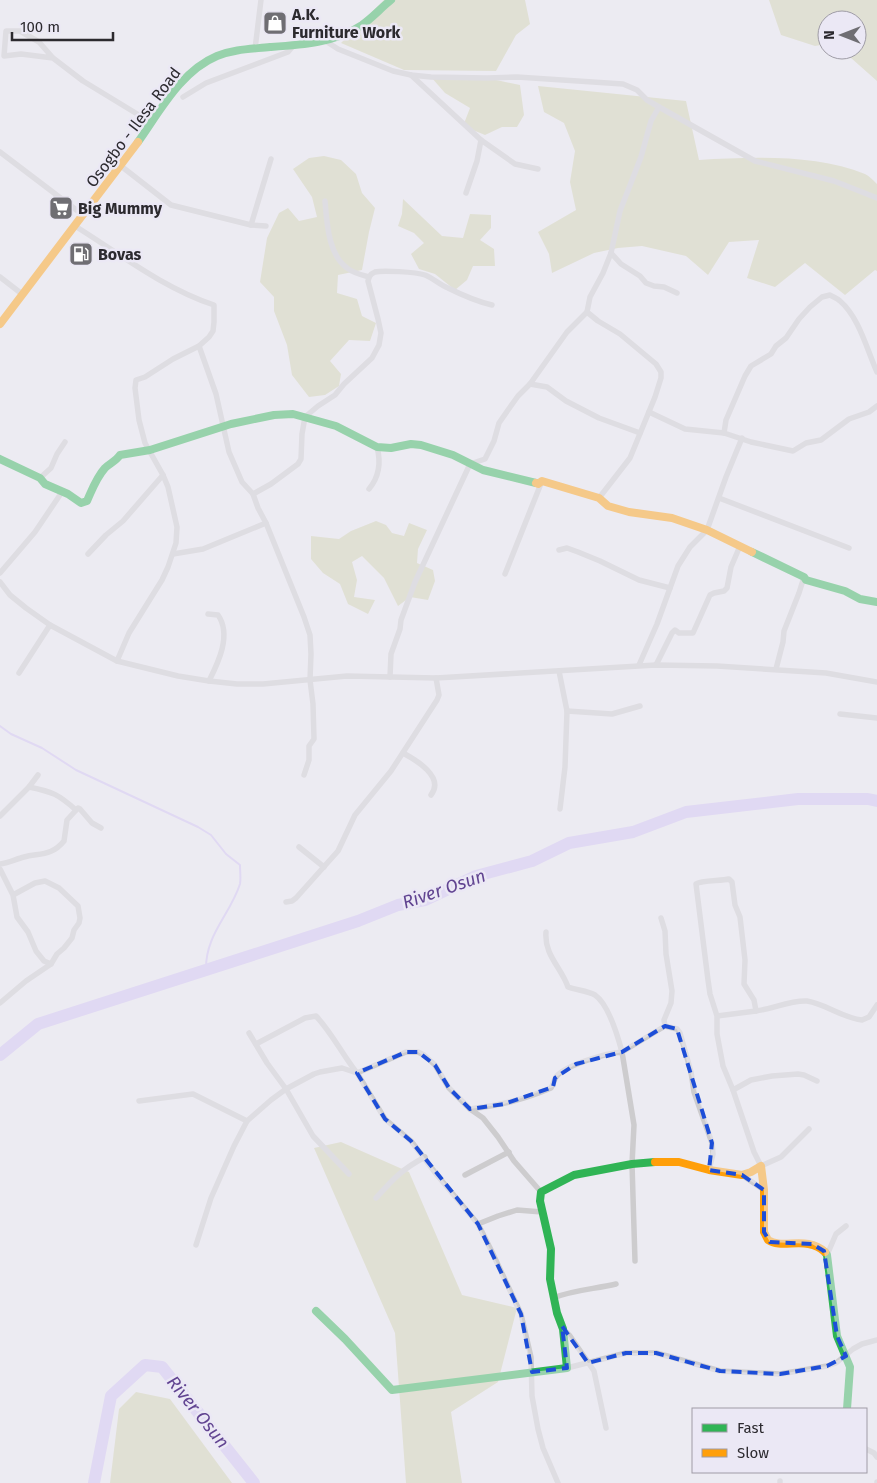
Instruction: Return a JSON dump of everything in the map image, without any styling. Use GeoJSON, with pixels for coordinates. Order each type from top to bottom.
{"type":"FeatureCollection","features":[{"type":"Feature","properties":{"kind":"street"},"geometry":{"type":"LineString","coordinates":[[256,49],[261,0]]}},
{"type":"Feature","properties":{"kind":"street","name":"Osogbo - Ilesa Road"},"geometry":{"type":"LineString","coordinates":[[0,324],[121,166],[177,87],[197,68],[209,59],[223,53],[293,46],[324,40],[346,33],[374,16],[391,0]]}},
{"type":"Feature","properties":{"kind":"street"},"geometry":{"type":"LineString","coordinates":[[53,58],[21,54],[4,56],[6,31],[20,31],[39,42],[53,58],[83,81],[152,123]]}},
{"type":"Feature","properties":{"kind":"street"},"geometry":{"type":"LineString","coordinates":[[324,40],[338,49],[393,71],[410,74],[431,77],[517,77],[623,84],[636,90],[658,107],[756,161],[825,178],[877,198]]}},
{"type":"Feature","properties":{"kind":"street"},"geometry":{"type":"LineString","coordinates":[[183,97],[206,83],[288,52],[293,46]]}},
{"type":"Feature","properties":{"kind":"street"},"geometry":{"type":"LineString","coordinates":[[410,74],[482,140],[515,164],[538,169]]}},
{"type":"Feature","properties":{"kind":"street"},"geometry":{"type":"LineString","coordinates":[[390,677],[391,654],[400,629],[401,620],[416,582],[470,464],[485,459],[494,441],[499,423],[518,396],[530,384],[566,332],[587,312],[590,297],[611,253],[620,210],[639,163],[651,121],[658,107]]}},
{"type":"Feature","properties":{"kind":"street"},"geometry":{"type":"LineString","coordinates":[[466,193],[482,140]]}},
{"type":"Feature","properties":{"kind":"street"},"geometry":{"type":"LineString","coordinates":[[0,152],[83,215]]}},
{"type":"Feature","properties":{"kind":"street"},"geometry":{"type":"LineString","coordinates":[[251,225],[271,159]]}},
{"type":"Feature","properties":{"kind":"street"},"geometry":{"type":"LineString","coordinates":[[121,166],[171,205],[251,225],[266,226]]}},
{"type":"Feature","properties":{"kind":"street"},"geometry":{"type":"LineString","coordinates":[[325,202],[333,248],[339,259],[347,268],[369,278]]}},
{"type":"Feature","properties":{"kind":"street"},"geometry":{"type":"LineString","coordinates":[[75,226],[156,279],[214,306],[212,330],[209,337],[200,346],[173,359],[145,377],[136,380],[135,388],[139,420],[147,446],[163,475],[177,527],[176,544],[162,580],[129,633],[117,661]]}},
{"type":"Feature","properties":{"kind":"street"},"geometry":{"type":"LineString","coordinates":[[611,253],[621,264],[640,276],[646,283],[664,287],[677,293]]}},
{"type":"Feature","properties":{"kind":"street"},"geometry":{"type":"LineString","coordinates":[[253,494],[271,484],[298,464],[301,459],[305,418],[335,395],[372,358],[379,345],[381,333],[368,281],[375,272],[425,275],[448,288],[492,305]]}},
{"type":"Feature","properties":{"kind":"street"},"geometry":{"type":"LineString","coordinates":[[0,277],[22,294]]}},
{"type":"Feature","properties":{"kind":"street"},"geometry":{"type":"LineString","coordinates":[[724,433],[726,420],[751,366],[771,354],[776,346],[786,338],[799,319],[822,297],[830,295],[840,300],[856,320],[877,372]]}},
{"type":"Feature","properties":{"kind":"street"},"geometry":{"type":"LineString","coordinates":[[587,312],[620,334],[659,368],[661,378],[630,458],[599,498]]}},
{"type":"Feature","properties":{"kind":"street"},"geometry":{"type":"LineString","coordinates":[[200,346],[216,394],[236,469],[242,482],[253,494],[310,635],[310,680],[314,711],[314,739],[309,746],[304,775]]}},
{"type":"Feature","properties":{"kind":"street"},"geometry":{"type":"LineString","coordinates":[[530,384],[548,387],[566,401],[599,418],[640,433]]}},
{"type":"Feature","properties":{"kind":"street"},"geometry":{"type":"LineString","coordinates":[[649,412],[685,429],[724,433],[760,444],[793,451],[806,443],[821,440],[849,419],[869,412],[877,406]]}},
{"type":"Feature","properties":{"kind":"street"},"geometry":{"type":"LineString","coordinates":[[0,459],[40,478],[45,484],[84,502],[87,501],[107,466],[116,462],[120,455],[231,424],[274,415],[293,414],[336,426],[377,447],[391,448],[410,444],[421,445],[453,455],[484,470],[538,484],[542,481],[599,498],[608,506],[629,512],[672,518],[707,530],[804,577],[806,580],[845,591],[860,599],[877,602]]}},
{"type":"Feature","properties":{"kind":"street"},"geometry":{"type":"LineString","coordinates":[[639,665],[657,624],[678,566],[690,547],[707,530],[742,438]]}},
{"type":"Feature","properties":{"kind":"street"},"geometry":{"type":"LineString","coordinates":[[40,478],[51,468],[65,442]]}},
{"type":"Feature","properties":{"kind":"street"},"geometry":{"type":"LineString","coordinates":[[369,489],[377,476],[379,455],[377,447]]}},
{"type":"Feature","properties":{"kind":"street"},"geometry":{"type":"LineString","coordinates":[[88,554],[123,521],[163,475]]}},
{"type":"Feature","properties":{"kind":"street"},"geometry":{"type":"LineString","coordinates":[[506,574],[542,481]]}},
{"type":"Feature","properties":{"kind":"street"},"geometry":{"type":"LineString","coordinates":[[0,573],[34,532],[62,492]]}},
{"type":"Feature","properties":{"kind":"street"},"geometry":{"type":"LineString","coordinates":[[719,498],[849,548]]}},
{"type":"Feature","properties":{"kind":"street"},"geometry":{"type":"LineString","coordinates":[[172,554],[203,549],[266,524]]}},
{"type":"Feature","properties":{"kind":"street"},"geometry":{"type":"LineString","coordinates":[[656,665],[672,633],[675,630],[679,633],[693,633],[710,595],[714,592],[724,591],[727,588],[731,567],[740,546]]}},
{"type":"Feature","properties":{"kind":"street"},"geometry":{"type":"LineString","coordinates":[[560,550],[567,548],[600,561],[639,580],[670,588]]}},
{"type":"Feature","properties":{"kind":"street"},"geometry":{"type":"LineString","coordinates":[[776,669],[784,631],[804,577]]}},
{"type":"Feature","properties":{"kind":"street"},"geometry":{"type":"LineString","coordinates":[[0,582],[26,608],[50,625],[117,661],[178,676],[209,681],[262,684],[347,676],[436,678],[656,665],[776,669],[826,673],[877,682]]}},
{"type":"Feature","properties":{"kind":"street"},"geometry":{"type":"LineString","coordinates":[[208,614],[220,617],[223,632],[223,646],[220,657],[209,681]]}},
{"type":"Feature","properties":{"kind":"street"},"geometry":{"type":"LineString","coordinates":[[19,673],[50,625]]}},
{"type":"Feature","properties":{"kind":"street"},"geometry":{"type":"LineString","coordinates":[[559,671],[567,711],[565,767],[560,809]]}},
{"type":"Feature","properties":{"kind":"street"},"geometry":{"type":"LineString","coordinates":[[286,902],[296,898],[338,852],[355,815],[392,771],[437,700],[439,695],[436,678]]}},
{"type":"Feature","properties":{"kind":"street"},"geometry":{"type":"LineString","coordinates":[[567,711],[612,714],[640,706]]}},
{"type":"Feature","properties":{"kind":"street"},"geometry":{"type":"LineString","coordinates":[[840,714],[877,718]]}},
{"type":"Feature","properties":{"kind":"street"},"geometry":{"type":"LineString","coordinates":[[403,753],[431,773],[435,786],[431,795]]}},
{"type":"Feature","properties":{"kind":"street"},"geometry":{"type":"LineString","coordinates":[[0,816],[29,787],[38,775]]}},
{"type":"Feature","properties":{"kind":"street"},"geometry":{"type":"LineString","coordinates":[[29,787],[50,791],[76,810]]}},
{"type":"Feature","properties":{"kind":"street"},"geometry":{"type":"LineString","coordinates":[[0,864],[24,857],[42,855],[57,848],[64,841],[66,820],[78,808],[92,823],[100,828]]}},
{"type":"Feature","properties":{"kind":"street"},"geometry":{"type":"LineString","coordinates":[[299,847],[324,867]]}},
{"type":"Feature","properties":{"kind":"street"},"geometry":{"type":"LineString","coordinates":[[0,869],[13,895],[17,917],[28,932],[36,951],[44,961],[51,964]]}},
{"type":"Feature","properties":{"kind":"street"},"geometry":{"type":"LineString","coordinates":[[756,1011],[754,1000],[744,984],[745,960],[740,916],[735,905],[731,880],[699,882],[696,884],[696,890],[710,994],[716,1016],[717,1034],[723,1066],[761,1166],[764,1190],[764,1232],[770,1242],[812,1244],[820,1247],[826,1255],[837,1336],[850,1367],[847,1408]]}},
{"type":"Feature","properties":{"kind":"street"},"geometry":{"type":"LineString","coordinates":[[0,1003],[26,981],[51,964],[57,954],[72,938],[80,918],[78,906],[59,888],[45,881],[35,883],[13,895]]}},
{"type":"Feature","properties":{"kind":"street"},"geometry":{"type":"LineString","coordinates":[[661,918],[665,931],[666,954],[672,991],[672,1003],[664,1020],[665,1026]]}},
{"type":"Feature","properties":{"kind":"street"},"geometry":{"type":"LineString","coordinates":[[546,932],[547,947],[550,955],[563,975],[568,987],[595,996],[609,1016],[618,1036],[634,1126],[632,1164],[635,1261]]}},
{"type":"Feature","properties":{"kind":"street"},"geometry":{"type":"LineString","coordinates":[[716,1016],[756,1011],[807,1001],[862,1020],[869,1017],[877,1005]]}},
{"type":"Feature","properties":{"kind":"street"},"geometry":{"type":"LineString","coordinates":[[256,1044],[305,1018],[316,1016],[333,1037],[343,1056],[357,1073],[385,1119],[411,1141],[478,1224],[507,1282],[520,1314],[531,1357],[532,1396],[542,1448],[558,1483]]}},
{"type":"Feature","properties":{"kind":"street"},"geometry":{"type":"LineString","coordinates":[[470,1109],[504,1104],[531,1097],[552,1088],[554,1078],[560,1072],[576,1064],[612,1052],[622,1052],[665,1026],[677,1029],[680,1033],[691,1072],[694,1092],[712,1143],[713,1154],[709,1170]]}},
{"type":"Feature","properties":{"kind":"street"},"geometry":{"type":"LineString","coordinates":[[249,1033],[314,1136],[349,1174]]}},
{"type":"Feature","properties":{"kind":"street"},"geometry":{"type":"LineString","coordinates":[[196,1245],[211,1198],[247,1121],[271,1100],[286,1089],[320,1072],[342,1068],[357,1073],[406,1052],[418,1052],[435,1065],[449,1088],[470,1109],[483,1118],[541,1192],[540,1202],[551,1249],[550,1279],[556,1314],[563,1330],[567,1368]]}},
{"type":"Feature","properties":{"kind":"street"},"geometry":{"type":"LineString","coordinates":[[733,1090],[751,1080],[772,1076],[798,1074],[817,1081]]}},
{"type":"Feature","properties":{"kind":"street"},"geometry":{"type":"LineString","coordinates":[[139,1101],[193,1094],[247,1121]]}},
{"type":"Feature","properties":{"kind":"street"},"geometry":{"type":"LineString","coordinates":[[742,1175],[781,1157],[809,1129]]}},
{"type":"Feature","properties":{"kind":"street"},"geometry":{"type":"LineString","coordinates":[[465,1175],[509,1152]]}},
{"type":"Feature","properties":{"kind":"street"},"geometry":{"type":"LineString","coordinates":[[376,1198],[393,1178],[407,1167],[425,1157]]}},
{"type":"Feature","properties":{"kind":"street"},"geometry":{"type":"LineString","coordinates":[[541,1192],[574,1175],[632,1164],[670,1161],[742,1175],[764,1190]]}},
{"type":"Feature","properties":{"kind":"street"},"geometry":{"type":"LineString","coordinates":[[478,1224],[517,1210],[542,1212]]}},
{"type":"Feature","properties":{"kind":"street"},"geometry":{"type":"LineString","coordinates":[[826,1255],[836,1234],[846,1226]]}},
{"type":"Feature","properties":{"kind":"street"},"geometry":{"type":"LineString","coordinates":[[553,1298],[565,1293],[616,1284]]}},
{"type":"Feature","properties":{"kind":"street"},"geometry":{"type":"LineString","coordinates":[[316,1311],[386,1386],[392,1390],[405,1390],[567,1368],[626,1353],[648,1353],[671,1357],[720,1371],[780,1374],[836,1363],[853,1349],[862,1344],[877,1340]]}},
{"type":"Feature","properties":{"kind":"street"},"geometry":{"type":"LineString","coordinates":[[563,1330],[570,1336],[594,1371],[606,1428]]}},
{"type":"Feature","properties":{"kind":"street"},"geometry":{"type":"LineString","coordinates":[[867,1450],[877,1457]]}},
{"type":"Feature","properties":{"kind":"highlighted area"},"geometry":{"type":"Polygon","coordinates":[[[665,1026],[677,1029],[712,1143],[709,1170],[742,1175],[764,1190],[764,1232],[770,1242],[812,1244],[824,1251],[837,1336],[846,1356],[827,1366],[780,1374],[720,1371],[656,1353],[626,1353],[588,1363],[562,1326],[567,1368],[532,1372],[521,1314],[478,1224],[411,1141],[385,1119],[357,1073],[406,1052],[418,1052],[435,1065],[449,1088],[470,1109],[504,1104],[553,1087],[555,1078],[576,1064],[622,1052],[665,1026]]]}},
{"type":"Feature","properties":{"kind":"green space"},"geometry":{"type":"Polygon","coordinates":[[[384,0],[525,0],[530,24],[516,35],[496,71],[404,70],[341,43],[384,0]]]}},
{"type":"Feature","properties":{"kind":"green space"},"geometry":{"type":"Polygon","coordinates":[[[769,0],[877,0],[877,81],[853,60],[867,60],[867,10],[817,10],[817,46],[781,35],[769,0]]]}},
{"type":"Feature","properties":{"kind":"green space"},"geometry":{"type":"Polygon","coordinates":[[[431,77],[487,78],[520,85],[524,115],[517,127],[502,127],[485,135],[463,126],[470,108],[445,93],[431,77]]]}},
{"type":"Feature","properties":{"kind":"green space"},"geometry":{"type":"Polygon","coordinates":[[[538,86],[686,101],[699,160],[783,158],[826,163],[865,174],[877,184],[877,271],[875,270],[845,295],[805,263],[775,287],[747,278],[759,240],[729,242],[708,275],[686,256],[642,246],[594,253],[552,273],[549,254],[538,232],[576,210],[570,182],[575,151],[564,123],[544,112],[538,86]]]}},
{"type":"Feature","properties":{"kind":"green space"},"geometry":{"type":"Polygon","coordinates":[[[324,156],[341,160],[356,174],[362,193],[375,208],[362,270],[338,275],[337,293],[357,299],[362,316],[376,323],[370,341],[349,340],[330,361],[341,374],[339,386],[325,395],[309,397],[292,375],[287,345],[274,311],[274,297],[260,282],[267,238],[279,213],[288,208],[299,221],[317,217],[312,197],[293,169],[309,158],[324,156]]]}},
{"type":"Feature","properties":{"kind":"green space"},"geometry":{"type":"Polygon","coordinates":[[[403,199],[442,236],[463,238],[470,214],[491,215],[491,228],[480,240],[494,249],[495,266],[473,266],[467,280],[455,290],[435,274],[419,269],[411,254],[424,243],[414,233],[398,226],[402,214],[403,199]]]}},
{"type":"Feature","properties":{"kind":"green space"},"geometry":{"type":"Polygon","coordinates":[[[376,521],[386,525],[392,533],[404,536],[409,523],[427,530],[418,549],[417,563],[433,570],[435,581],[428,600],[410,597],[398,606],[384,578],[362,556],[352,562],[357,580],[354,597],[375,600],[368,614],[348,604],[340,584],[323,573],[311,559],[311,536],[339,539],[351,531],[376,521]]]}},
{"type":"Feature","properties":{"kind":"green space"},"geometry":{"type":"Polygon","coordinates":[[[341,1142],[409,1172],[462,1295],[517,1308],[498,1382],[451,1412],[462,1483],[406,1483],[395,1333],[314,1148],[341,1142]]]}},
{"type":"Feature","properties":{"kind":"green space"},"geometry":{"type":"Polygon","coordinates":[[[136,1392],[170,1399],[232,1483],[110,1483],[119,1409],[136,1392]]]}},
{"type":"Feature","properties":{"kind":"waterway"},"geometry":{"type":"LineString","coordinates":[[0,726],[11,734],[42,748],[76,770],[198,827],[211,835],[226,854],[240,865],[240,884],[209,946],[206,970]]}},
{"type":"Feature","properties":{"kind":"waterway","name":"River Osun"},"geometry":{"type":"LineString","coordinates":[[0,1055],[38,1024],[358,921],[398,905],[425,900],[476,876],[532,861],[569,843],[633,832],[686,812],[798,799],[868,799],[877,801]]}},
{"type":"Feature","properties":{"kind":"waterway","name":"River Osun"},"geometry":{"type":"LineString","coordinates":[[94,1483],[111,1396],[145,1365],[162,1367],[254,1483]]}},
{"type":"Feature","properties":{"kind":"traffic: fast"},"geometry":{"type":"LineString","coordinates":[[138,142],[172,93],[193,71],[204,63],[217,56],[236,51],[306,44],[341,36],[362,25],[391,0]]}},
{"type":"Feature","properties":{"kind":"traffic: fast"},"geometry":{"type":"LineString","coordinates":[[0,459],[40,478],[45,484],[68,494],[81,503],[87,501],[94,484],[105,468],[120,455],[150,450],[231,424],[274,415],[293,414],[336,426],[377,447],[391,448],[411,444],[421,445],[453,455],[483,470],[536,483]]}},
{"type":"Feature","properties":{"kind":"traffic: fast"},"geometry":{"type":"LineString","coordinates":[[752,552],[804,577],[806,580],[845,591],[860,599],[877,602]]}},
{"type":"Feature","properties":{"kind":"traffic: fast"},"geometry":{"type":"LineString","coordinates":[[316,1311],[392,1390],[567,1368],[563,1329],[557,1313],[550,1279],[551,1249],[540,1201],[541,1192],[574,1175],[632,1164],[655,1162]]}},
{"type":"Feature","properties":{"kind":"traffic: fast"},"geometry":{"type":"LineString","coordinates":[[825,1252],[827,1255],[837,1336],[850,1367],[847,1408]]}},
{"type":"Feature","properties":{"kind":"traffic: slow"},"geometry":{"type":"LineString","coordinates":[[0,324],[138,142]]}},
{"type":"Feature","properties":{"kind":"traffic: slow"},"geometry":{"type":"LineString","coordinates":[[536,483],[538,484],[542,481],[599,498],[608,506],[629,512],[672,518],[707,530],[752,552]]}},
{"type":"Feature","properties":{"kind":"traffic: slow"},"geometry":{"type":"LineString","coordinates":[[655,1162],[679,1162],[709,1170],[742,1175],[761,1166],[764,1190],[764,1232],[768,1240],[780,1244],[810,1244],[825,1252]]}},
{"type":"Feature","properties":{"kind":"place","name":"A.K. Furniture Work"},"geometry":{"type":"Point","coordinates":[275,23]}},
{"type":"Feature","properties":{"kind":"place","name":"Big Mummy"},"geometry":{"type":"Point","coordinates":[61,208]}},
{"type":"Feature","properties":{"kind":"place","name":"Bovas"},"geometry":{"type":"Point","coordinates":[81,254]}}]}
